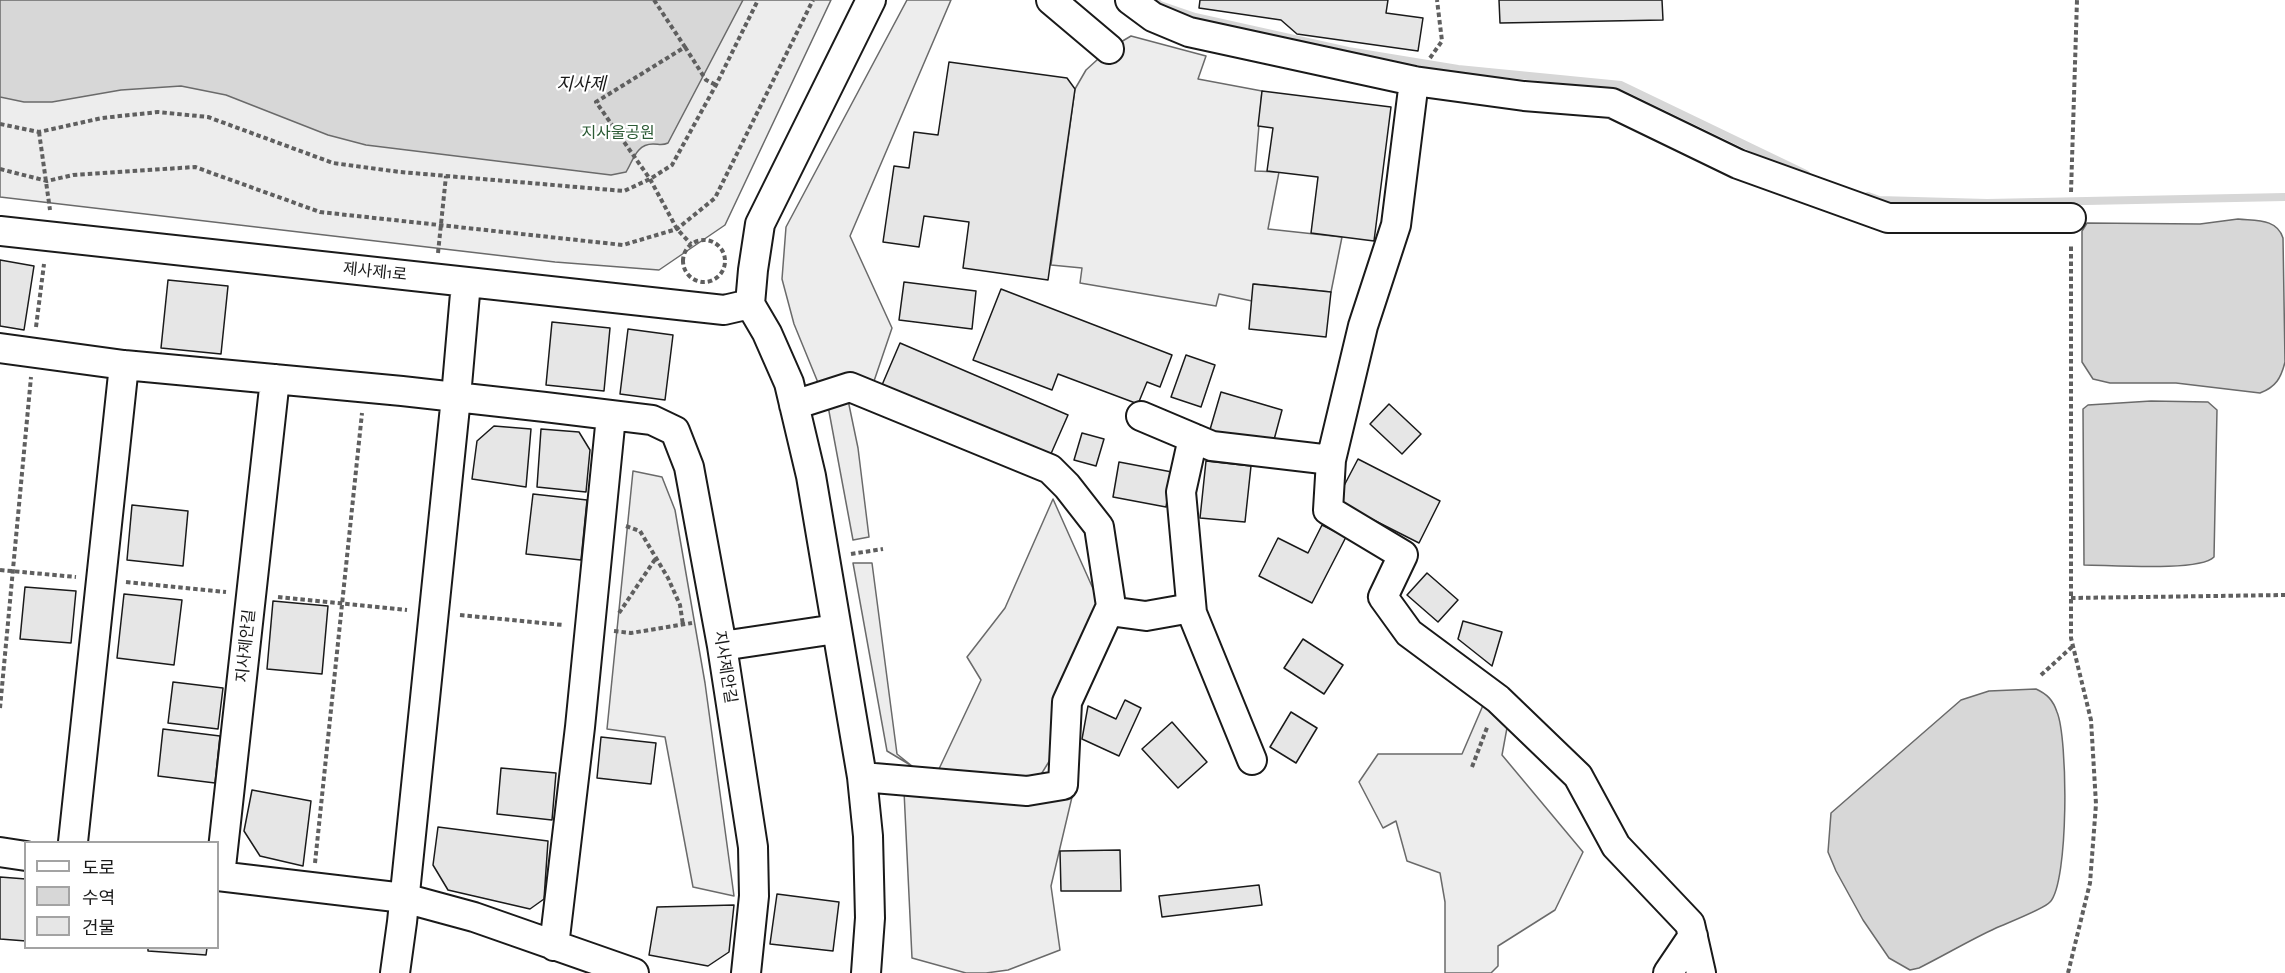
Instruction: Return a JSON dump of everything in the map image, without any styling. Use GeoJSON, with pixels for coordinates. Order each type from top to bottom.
{"type":"FeatureCollection","features":[{"type":"Feature","properties":{"kind":"street"},"geometry":{"type":"LineString","coordinates":[[866,973],[870,918],[868,836],[862,777],[811,476],[789,383],[767,333],[750,304],[760,224],[871,0]]}},
{"type":"Feature","properties":{"kind":"street"},"geometry":{"type":"LineString","coordinates":[[1051,0],[1109,49]]}},
{"type":"Feature","properties":{"kind":"street"},"geometry":{"type":"LineString","coordinates":[[1130,0],[1153,17],[1189,32],[1414,81],[1524,96],[1612,103],[1738,164],[1888,218],[2071,218]]}},
{"type":"Feature","properties":{"kind":"street"},"geometry":{"type":"LineString","coordinates":[[1414,81],[1396,225],[1363,326],[1331,460],[1328,510],[1403,555],[1383,597],[1409,633],[1498,699],[1578,776],[1616,846],[1690,924],[1701,973]]}},
{"type":"Feature","properties":{"kind":"street","name":"제사제1로"},"geometry":{"type":"LineString","coordinates":[[0,231],[724,309],[750,304]]}},
{"type":"Feature","properties":{"kind":"street"},"geometry":{"type":"LineString","coordinates":[[395,973],[456,397],[466,282]]}},
{"type":"Feature","properties":{"kind":"street","name":"지사제안길"},"geometry":{"type":"LineString","coordinates":[[0,348],[124,365],[456,397],[652,420],[675,431],[689,467],[722,646],[753,847],[754,896],[746,973]]}},
{"type":"Feature","properties":{"kind":"street"},"geometry":{"type":"LineString","coordinates":[[73,841],[124,365]]}},
{"type":"Feature","properties":{"kind":"street","name":"지사제안길"},"geometry":{"type":"LineString","coordinates":[[275,379],[219,876],[404,898],[474,917],[634,973]]}},
{"type":"Feature","properties":{"kind":"street"},"geometry":{"type":"LineString","coordinates":[[794,405],[850,387],[1050,469],[1067,486],[1099,527],[1112,606],[1067,702],[1063,785],[1027,791],[862,777]]}},
{"type":"Feature","properties":{"kind":"street"},"geometry":{"type":"LineString","coordinates":[[554,946],[580,727],[612,416]]}},
{"type":"Feature","properties":{"kind":"street"},"geometry":{"type":"LineString","coordinates":[[1141,416],[1212,446],[1331,460]]}},
{"type":"Feature","properties":{"kind":"street"},"geometry":{"type":"LineString","coordinates":[[1193,438],[1181,492],[1191,608],[1252,760]]}},
{"type":"Feature","properties":{"kind":"street"},"geometry":{"type":"LineString","coordinates":[[1109,611],[1146,616],[1191,608]]}},
{"type":"Feature","properties":{"kind":"street"},"geometry":{"type":"LineString","coordinates":[[722,646],[836,629]]}},
{"type":"Feature","properties":{"kind":"street"},"geometry":{"type":"LineString","coordinates":[[0,852],[24,856]]}},
{"type":"Feature","properties":{"kind":"street"},"geometry":{"type":"LineString","coordinates":[[1668,973],[1693,936]]}},
{"type":"Feature","properties":{"kind":"path"},"geometry":{"type":"LineString","coordinates":[[654,0],[706,80],[716,85]]}},
{"type":"Feature","properties":{"kind":"path"},"geometry":{"type":"LineString","coordinates":[[0,124],[39,132],[102,118],[158,112],[208,117],[333,163],[446,176],[624,191],[650,179],[672,165],[716,85],[758,0]]}},
{"type":"Feature","properties":{"kind":"path"},"geometry":{"type":"LineString","coordinates":[[0,169],[47,181],[73,175],[195,167],[320,212],[623,245],[677,229],[715,198],[813,0]]}},
{"type":"Feature","properties":{"kind":"path"},"geometry":{"type":"LineString","coordinates":[[1436,50],[1442,42],[1437,0]]}},
{"type":"Feature","properties":{"kind":"path"},"geometry":{"type":"LineString","coordinates":[[2072,184],[2077,0]]}},
{"type":"Feature","properties":{"kind":"path"},"geometry":{"type":"LineString","coordinates":[[685,47],[596,102],[650,179],[677,229],[691,244]]}},
{"type":"Feature","properties":{"kind":"path"},"geometry":{"type":"LineString","coordinates":[[39,132],[50,211]]}},
{"type":"Feature","properties":{"kind":"path"},"geometry":{"type":"LineString","coordinates":[[437,256],[446,176]]}},
{"type":"Feature","properties":{"kind":"path"},"geometry":{"type":"LineString","coordinates":[[2068,973],[2090,883],[2096,804],[2091,720],[2073,646],[2071,218]]}},
{"type":"Feature","properties":{"kind":"path"},"geometry":{"type":"LineString","coordinates":[[703,240],[710,241],[721,249],[723,268],[714,279],[701,281],[694,279],[685,270],[683,256],[691,244],[703,240]]}},
{"type":"Feature","properties":{"kind":"path"},"geometry":{"type":"LineString","coordinates":[[35,336],[44,264]]}},
{"type":"Feature","properties":{"kind":"path"},"geometry":{"type":"LineString","coordinates":[[0,708],[31,376]]}},
{"type":"Feature","properties":{"kind":"path"},"geometry":{"type":"LineString","coordinates":[[314,869],[363,405]]}},
{"type":"Feature","properties":{"kind":"path"},"geometry":{"type":"LineString","coordinates":[[617,522],[640,531],[668,578],[680,605],[682,625]]}},
{"type":"Feature","properties":{"kind":"path"},"geometry":{"type":"LineString","coordinates":[[613,622],[657,558]]}},
{"type":"Feature","properties":{"kind":"path"},"geometry":{"type":"LineString","coordinates":[[0,570],[86,578]]}},
{"type":"Feature","properties":{"kind":"path"},"geometry":{"type":"LineString","coordinates":[[118,582],[235,593]]}},
{"type":"Feature","properties":{"kind":"path"},"geometry":{"type":"LineString","coordinates":[[2071,598],[2285,595]]}},
{"type":"Feature","properties":{"kind":"path"},"geometry":{"type":"LineString","coordinates":[[268,596],[417,611]]}},
{"type":"Feature","properties":{"kind":"path"},"geometry":{"type":"LineString","coordinates":[[460,615],[564,625]]}},
{"type":"Feature","properties":{"kind":"path"},"geometry":{"type":"LineString","coordinates":[[606,631],[632,633],[702,622]]}},
{"type":"Feature","properties":{"kind":"path"},"geometry":{"type":"LineString","coordinates":[[2041,675],[2073,646]]}},
{"type":"Feature","properties":{"kind":"path"},"geometry":{"type":"LineString","coordinates":[[1472,767],[1498,699]]}},
{"type":"Feature","properties":{"kind":"shaded area","name":"지사울공원"},"geometry":{"type":"Polygon","coordinates":[[[0,0],[831,0],[725,225],[659,270],[555,262],[0,197],[0,0]]]}},
{"type":"Feature","properties":{"kind":"shaded area"},"geometry":{"type":"Polygon","coordinates":[[[907,0],[951,0],[850,236],[892,328],[872,387],[821,390],[794,324],[782,279],[786,227],[907,0]]]}},
{"type":"Feature","properties":{"kind":"shaded area"},"geometry":{"type":"Polygon","coordinates":[[[1131,36],[1206,56],[1198,79],[1262,91],[1255,171],[1279,172],[1268,229],[1342,237],[1331,292],[1254,284],[1252,301],[1219,294],[1216,306],[1080,283],[1082,268],[1051,265],[1075,89],[1086,70],[1109,49],[1131,36]]]}},
{"type":"Feature","properties":{"kind":"shaded area"},"geometry":{"type":"Polygon","coordinates":[[[848,400],[858,448],[869,537],[853,540],[828,406],[848,400]]]}},
{"type":"Feature","properties":{"kind":"shaded area"},"geometry":{"type":"Polygon","coordinates":[[[633,471],[662,477],[675,510],[705,683],[734,896],[693,887],[665,737],[607,729],[633,471]]]}},
{"type":"Feature","properties":{"kind":"shaded area"},"geometry":{"type":"Polygon","coordinates":[[[1053,499],[1099,602],[1058,747],[1037,781],[938,771],[981,680],[967,657],[1005,608],[1053,499]]]}},
{"type":"Feature","properties":{"kind":"shaded area"},"geometry":{"type":"Polygon","coordinates":[[[853,563],[872,563],[897,754],[912,766],[887,751],[853,563]]]}},
{"type":"Feature","properties":{"kind":"shaded area"},"geometry":{"type":"Polygon","coordinates":[[[1484,703],[1509,717],[1502,755],[1583,852],[1555,910],[1498,946],[1498,966],[1491,973],[1445,973],[1445,902],[1440,873],[1407,861],[1396,821],[1383,828],[1359,782],[1378,754],[1462,754],[1484,703]]]}},
{"type":"Feature","properties":{"kind":"shaded area"},"geometry":{"type":"Polygon","coordinates":[[[904,791],[975,801],[1072,797],[1051,886],[1060,950],[1008,970],[986,973],[966,973],[912,958],[904,791]]]}},
{"type":"Feature","properties":{"kind":"water","name":"지사제"},"geometry":{"type":"Polygon","coordinates":[[[0,0],[743,0],[668,143],[643,147],[636,154],[626,172],[611,175],[366,145],[328,135],[226,95],[181,86],[121,90],[52,102],[24,102],[0,97],[0,0]]]}},
{"type":"Feature","properties":{"kind":"water"},"geometry":{"type":"Polygon","coordinates":[[[2238,219],[2271,224],[2276,227],[2283,238],[2285,362],[2282,373],[2274,385],[2260,393],[2176,383],[2110,383],[2093,379],[2082,362],[2082,231],[2087,223],[2200,224],[2238,219]]]}},
{"type":"Feature","properties":{"kind":"water"},"geometry":{"type":"Polygon","coordinates":[[[2151,401],[2208,402],[2217,410],[2214,557],[2191,565],[2084,565],[2083,409],[2088,405],[2151,401]]]}},
{"type":"Feature","properties":{"kind":"water"},"geometry":{"type":"Polygon","coordinates":[[[2036,689],[2054,704],[2061,727],[2065,809],[2061,868],[2056,889],[2050,902],[2041,908],[1986,933],[1919,968],[1910,970],[1889,958],[1863,920],[1836,871],[1828,852],[1831,813],[1961,700],[1989,691],[2036,689]]]}},
{"type":"Feature","properties":{"kind":"building"},"geometry":{"type":"Polygon","coordinates":[[[1200,0],[1388,0],[1386,13],[1423,18],[1418,51],[1297,34],[1281,20],[1199,8],[1200,0]]]}},
{"type":"Feature","properties":{"kind":"building"},"geometry":{"type":"Polygon","coordinates":[[[1499,0],[1662,0],[1663,20],[1500,23],[1499,0]]]}},
{"type":"Feature","properties":{"kind":"building"},"geometry":{"type":"Polygon","coordinates":[[[949,62],[1067,78],[1075,89],[1048,280],[963,268],[969,222],[924,216],[919,247],[883,242],[894,166],[909,168],[914,132],[938,135],[949,62]]]}},
{"type":"Feature","properties":{"kind":"building"},"geometry":{"type":"Polygon","coordinates":[[[1262,91],[1391,107],[1374,241],[1311,233],[1318,177],[1267,171],[1273,128],[1258,126],[1262,91]]]}},
{"type":"Feature","properties":{"kind":"building"},"geometry":{"type":"Polygon","coordinates":[[[0,260],[34,266],[24,330],[0,326],[0,260]]]}},
{"type":"Feature","properties":{"kind":"building"},"geometry":{"type":"Polygon","coordinates":[[[168,280],[228,286],[221,354],[161,348],[168,280]]]}},
{"type":"Feature","properties":{"kind":"building"},"geometry":{"type":"Polygon","coordinates":[[[904,282],[976,291],[972,329],[899,320],[904,282]]]}},
{"type":"Feature","properties":{"kind":"building"},"geometry":{"type":"Polygon","coordinates":[[[1253,284],[1331,292],[1326,337],[1249,329],[1253,284]]]}},
{"type":"Feature","properties":{"kind":"building"},"geometry":{"type":"Polygon","coordinates":[[[1001,289],[1172,355],[1160,387],[1147,382],[1138,404],[1058,374],[1052,390],[973,360],[1001,289]]]}},
{"type":"Feature","properties":{"kind":"building"},"geometry":{"type":"Polygon","coordinates":[[[552,322],[610,328],[604,391],[546,385],[552,322]]]}},
{"type":"Feature","properties":{"kind":"building"},"geometry":{"type":"Polygon","coordinates":[[[628,329],[673,335],[665,400],[620,394],[628,329]]]}},
{"type":"Feature","properties":{"kind":"building"},"geometry":{"type":"Polygon","coordinates":[[[900,343],[1068,415],[1050,456],[882,385],[900,343]]]}},
{"type":"Feature","properties":{"kind":"building"},"geometry":{"type":"Polygon","coordinates":[[[1186,355],[1215,365],[1201,407],[1171,397],[1186,355]]]}},
{"type":"Feature","properties":{"kind":"building"},"geometry":{"type":"Polygon","coordinates":[[[1221,392],[1282,410],[1271,451],[1209,433],[1221,392]]]}},
{"type":"Feature","properties":{"kind":"building"},"geometry":{"type":"Polygon","coordinates":[[[1389,404],[1421,434],[1402,454],[1370,424],[1389,404]]]}},
{"type":"Feature","properties":{"kind":"building"},"geometry":{"type":"Polygon","coordinates":[[[494,426],[531,429],[526,487],[472,479],[477,441],[494,426]]]}},
{"type":"Feature","properties":{"kind":"building"},"geometry":{"type":"Polygon","coordinates":[[[541,429],[579,432],[590,450],[586,492],[537,487],[541,429]]]}},
{"type":"Feature","properties":{"kind":"building"},"geometry":{"type":"Polygon","coordinates":[[[1082,433],[1104,439],[1096,466],[1074,460],[1082,433]]]}},
{"type":"Feature","properties":{"kind":"building"},"geometry":{"type":"Polygon","coordinates":[[[1358,459],[1440,501],[1419,543],[1336,501],[1358,459]]]}},
{"type":"Feature","properties":{"kind":"building"},"geometry":{"type":"Polygon","coordinates":[[[1206,461],[1251,466],[1245,522],[1200,518],[1206,461]]]}},
{"type":"Feature","properties":{"kind":"building"},"geometry":{"type":"Polygon","coordinates":[[[1119,462],[1172,472],[1166,507],[1113,497],[1119,462]]]}},
{"type":"Feature","properties":{"kind":"building"},"geometry":{"type":"Polygon","coordinates":[[[533,494],[587,500],[581,560],[526,554],[533,494]]]}},
{"type":"Feature","properties":{"kind":"building"},"geometry":{"type":"Polygon","coordinates":[[[132,505],[188,511],[183,566],[127,560],[132,505]]]}},
{"type":"Feature","properties":{"kind":"building"},"geometry":{"type":"Polygon","coordinates":[[[1322,525],[1346,537],[1312,603],[1259,576],[1278,538],[1308,553],[1322,525]]]}},
{"type":"Feature","properties":{"kind":"building"},"geometry":{"type":"Polygon","coordinates":[[[1427,573],[1458,600],[1438,622],[1407,595],[1427,573]]]}},
{"type":"Feature","properties":{"kind":"building"},"geometry":{"type":"Polygon","coordinates":[[[25,587],[76,591],[71,643],[20,639],[25,587]]]}},
{"type":"Feature","properties":{"kind":"building"},"geometry":{"type":"Polygon","coordinates":[[[124,594],[182,600],[174,665],[117,658],[124,594]]]}},
{"type":"Feature","properties":{"kind":"building"},"geometry":{"type":"Polygon","coordinates":[[[273,601],[328,606],[322,674],[267,669],[273,601]]]}},
{"type":"Feature","properties":{"kind":"building"},"geometry":{"type":"Polygon","coordinates":[[[1463,621],[1502,632],[1492,666],[1458,639],[1463,621]]]}},
{"type":"Feature","properties":{"kind":"building"},"geometry":{"type":"Polygon","coordinates":[[[1303,639],[1343,665],[1324,694],[1284,668],[1303,639]]]}},
{"type":"Feature","properties":{"kind":"building"},"geometry":{"type":"Polygon","coordinates":[[[173,682],[223,688],[218,729],[168,723],[173,682]]]}},
{"type":"Feature","properties":{"kind":"building"},"geometry":{"type":"Polygon","coordinates":[[[1125,700],[1141,708],[1119,756],[1082,739],[1088,706],[1116,719],[1125,700]]]}},
{"type":"Feature","properties":{"kind":"building"},"geometry":{"type":"Polygon","coordinates":[[[1291,712],[1317,728],[1296,763],[1270,747],[1291,712]]]}},
{"type":"Feature","properties":{"kind":"building"},"geometry":{"type":"Polygon","coordinates":[[[1172,722],[1207,762],[1178,788],[1142,749],[1172,722]]]}},
{"type":"Feature","properties":{"kind":"building"},"geometry":{"type":"Polygon","coordinates":[[[163,729],[220,736],[215,783],[158,776],[163,729]]]}},
{"type":"Feature","properties":{"kind":"building"},"geometry":{"type":"Polygon","coordinates":[[[601,737],[656,743],[651,784],[597,778],[601,737]]]}},
{"type":"Feature","properties":{"kind":"building"},"geometry":{"type":"Polygon","coordinates":[[[501,768],[556,773],[552,820],[497,814],[501,768]]]}},
{"type":"Feature","properties":{"kind":"building"},"geometry":{"type":"Polygon","coordinates":[[[252,790],[311,801],[303,866],[260,856],[244,831],[252,790]]]}},
{"type":"Feature","properties":{"kind":"building"},"geometry":{"type":"Polygon","coordinates":[[[438,827],[548,841],[544,899],[530,909],[448,890],[433,865],[438,827]]]}},
{"type":"Feature","properties":{"kind":"building"},"geometry":{"type":"Polygon","coordinates":[[[1120,850],[1121,891],[1061,891],[1060,851],[1120,850]]]}},
{"type":"Feature","properties":{"kind":"building"},"geometry":{"type":"Polygon","coordinates":[[[0,877],[24,879],[24,941],[0,939],[0,877]]]}},
{"type":"Feature","properties":{"kind":"building"},"geometry":{"type":"Polygon","coordinates":[[[1259,885],[1262,905],[1162,917],[1159,896],[1259,885]]]}},
{"type":"Feature","properties":{"kind":"building"},"geometry":{"type":"Polygon","coordinates":[[[777,894],[839,902],[833,951],[770,944],[777,894]]]}},
{"type":"Feature","properties":{"kind":"building"},"geometry":{"type":"Polygon","coordinates":[[[734,905],[729,952],[708,966],[649,955],[657,907],[734,905]]]}},
{"type":"Feature","properties":{"kind":"building"},"geometry":{"type":"Polygon","coordinates":[[[148,949],[207,949],[206,955],[148,951],[148,949]]]}},
{"type":"Feature","properties":{"kind":"waterway"},"geometry":{"type":"LineString","coordinates":[[1154,0],[1160,5],[1195,17],[1348,51],[1458,69],[1621,85],[1806,174]]}},
{"type":"Feature","properties":{"kind":"waterway"},"geometry":{"type":"LineString","coordinates":[[1868,196],[1879,200],[1987,203],[2285,197]]}}]}
